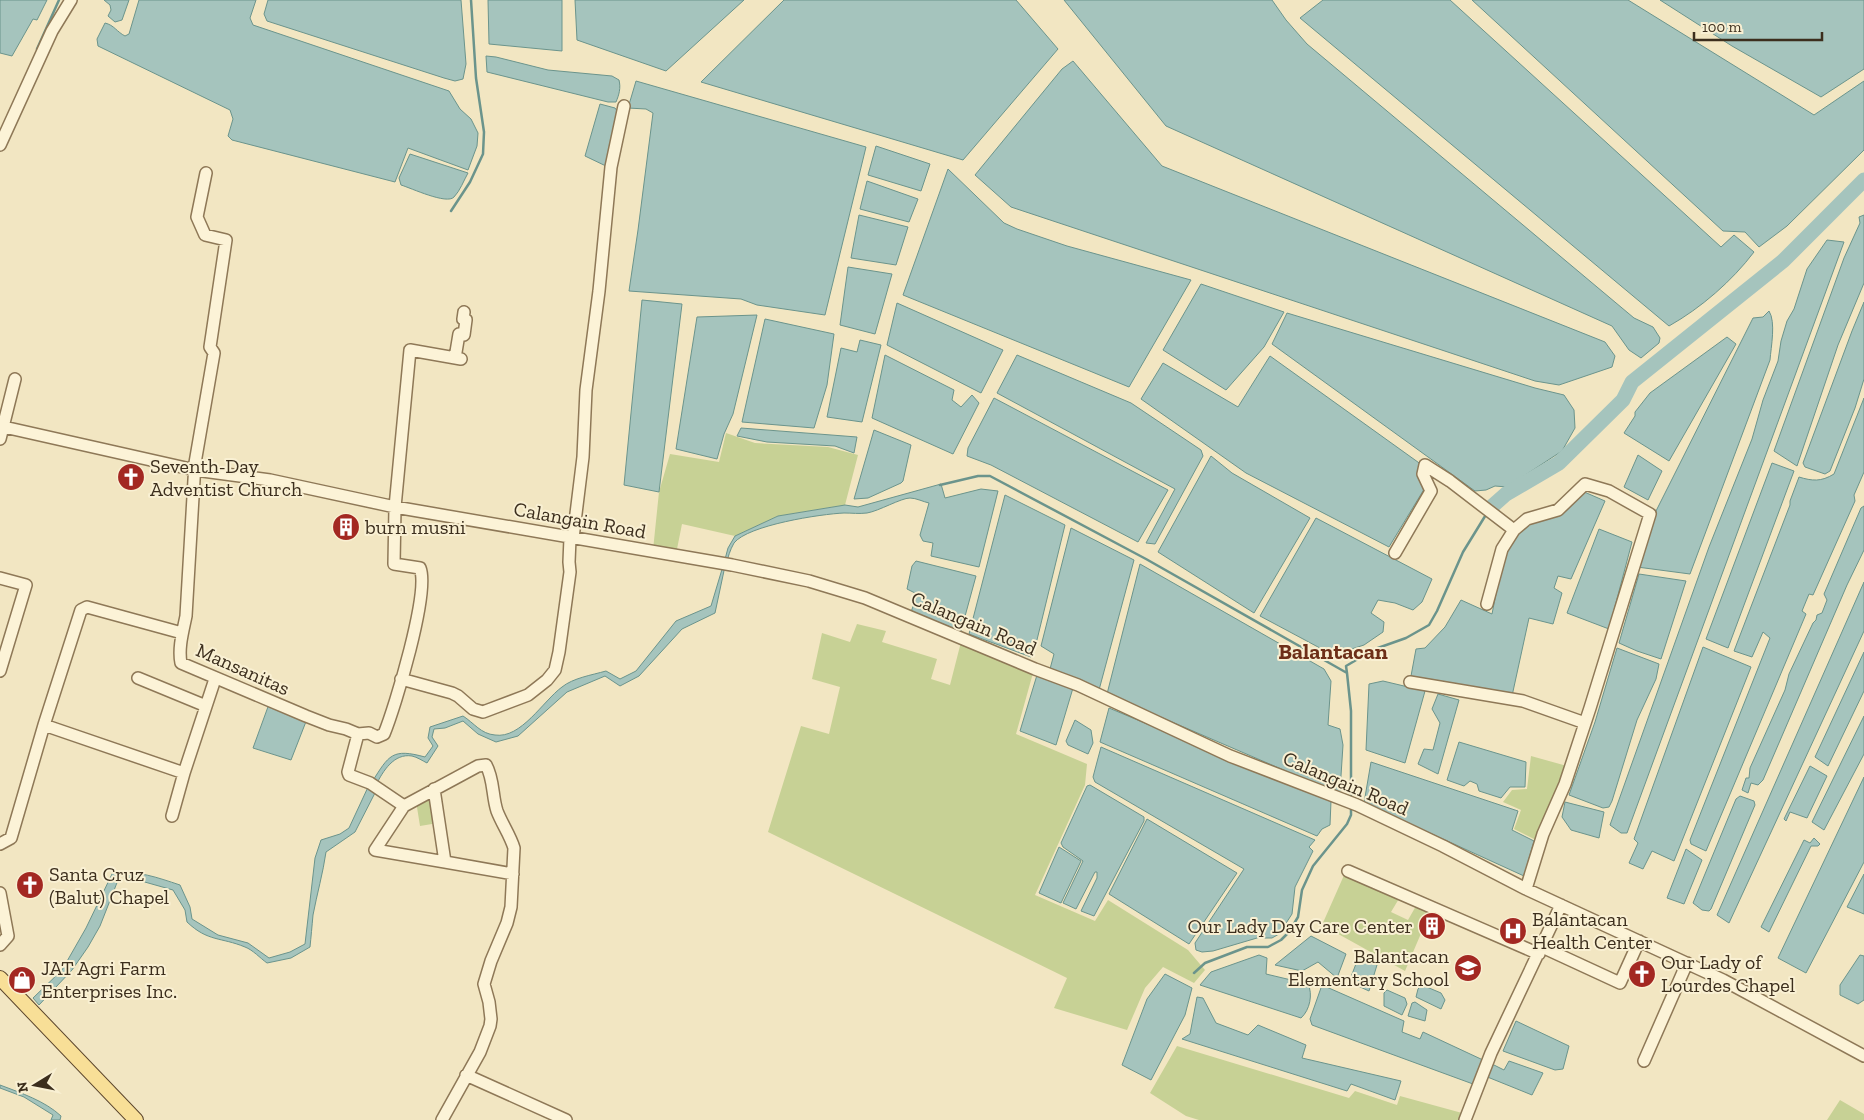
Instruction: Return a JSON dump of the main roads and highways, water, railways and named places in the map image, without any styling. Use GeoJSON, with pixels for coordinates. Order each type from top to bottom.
{"type":"FeatureCollection","features":[{"type":"Feature","properties":{"kind":"main road"},"geometry":{"type":"LineString","coordinates":[[0,978],[136,1120]]}},
{"type":"Feature","properties":{"kind":"water"},"geometry":{"type":"Polygon","coordinates":[[[0,0],[47,0],[37,20],[33,19],[12,56],[0,53],[0,0]]]}},
{"type":"Feature","properties":{"kind":"water"},"geometry":{"type":"Polygon","coordinates":[[[104,0],[129,0],[122,20],[115,22],[108,16],[111,10],[110,5],[104,0]]]}},
{"type":"Feature","properties":{"kind":"water"},"geometry":{"type":"Polygon","coordinates":[[[139,0],[256,0],[250,18],[253,25],[449,91],[460,109],[471,119],[478,133],[477,146],[468,170],[408,148],[395,182],[232,140],[228,136],[233,119],[230,110],[98,46],[97,39],[105,23],[111,25],[125,36],[129,34],[139,0]]]}},
{"type":"Feature","properties":{"kind":"water"},"geometry":{"type":"Polygon","coordinates":[[[268,0],[461,0],[466,64],[463,79],[455,81],[444,78],[267,21],[264,14],[268,0]]]}},
{"type":"Feature","properties":{"kind":"water"},"geometry":{"type":"Polygon","coordinates":[[[488,0],[562,0],[562,51],[489,44],[488,0]]]}},
{"type":"Feature","properties":{"kind":"water"},"geometry":{"type":"Polygon","coordinates":[[[575,0],[744,0],[666,71],[577,40],[575,0]]]}},
{"type":"Feature","properties":{"kind":"water"},"geometry":{"type":"Polygon","coordinates":[[[784,0],[1016,0],[1058,49],[963,160],[701,82],[784,0]]]}},
{"type":"Feature","properties":{"kind":"water"},"geometry":{"type":"Polygon","coordinates":[[[1064,0],[1272,0],[1307,44],[1634,318],[1653,327],[1660,338],[1659,343],[1641,358],[1629,350],[1612,326],[1166,126],[1064,0]]]}},
{"type":"Feature","properties":{"kind":"water"},"geometry":{"type":"Polygon","coordinates":[[[1323,0],[1450,0],[1721,247],[1734,235],[1754,252],[1715,293],[1693,311],[1669,326],[1300,18],[1323,0]]]}},
{"type":"Feature","properties":{"kind":"water"},"geometry":{"type":"Polygon","coordinates":[[[1472,0],[1628,0],[1814,115],[1864,81],[1864,150],[1787,226],[1759,247],[1745,232],[1723,231],[1472,0]]]}},
{"type":"Feature","properties":{"kind":"water"},"geometry":{"type":"Polygon","coordinates":[[[1660,0],[1864,0],[1864,69],[1821,97],[1732,46],[1660,0]]]}},
{"type":"Feature","properties":{"kind":"water"},"geometry":{"type":"Polygon","coordinates":[[[486,56],[548,70],[612,76],[619,80],[620,89],[618,97],[616,102],[608,102],[487,72],[486,56]]]}},
{"type":"Feature","properties":{"kind":"water"},"geometry":{"type":"Polygon","coordinates":[[[1073,61],[1162,166],[1605,342],[1615,356],[1612,367],[1559,385],[1535,381],[1011,207],[975,175],[1062,69],[1073,61]]]}},
{"type":"Feature","properties":{"kind":"water"},"geometry":{"type":"Polygon","coordinates":[[[636,81],[866,147],[825,315],[757,305],[741,299],[629,291],[653,113],[646,109],[628,108],[636,81]]]}},
{"type":"Feature","properties":{"kind":"water"},"geometry":{"type":"Polygon","coordinates":[[[600,104],[615,108],[618,112],[608,167],[585,156],[600,104]]]}},
{"type":"Feature","properties":{"kind":"water"},"geometry":{"type":"Polygon","coordinates":[[[876,146],[930,164],[921,191],[868,175],[876,146]]]}},
{"type":"Feature","properties":{"kind":"water"},"geometry":{"type":"Polygon","coordinates":[[[410,154],[468,173],[454,197],[450,199],[437,198],[401,185],[399,178],[410,154]]]}},
{"type":"Feature","properties":{"kind":"water"},"geometry":{"type":"Polygon","coordinates":[[[948,169],[1004,223],[1017,229],[1067,246],[1191,280],[1129,387],[903,295],[948,169]]]}},
{"type":"Feature","properties":{"kind":"water"},"geometry":{"type":"Polygon","coordinates":[[[867,181],[918,199],[909,222],[860,209],[867,181]]]}},
{"type":"Feature","properties":{"kind":"water"},"geometry":{"type":"Polygon","coordinates":[[[859,215],[908,227],[896,265],[851,258],[859,215]]]}},
{"type":"Feature","properties":{"kind":"water"},"geometry":{"type":"Polygon","coordinates":[[[1864,215],[1864,283],[1838,345],[1797,466],[1774,451],[1844,258],[1860,223],[1859,217],[1864,215]]]}},
{"type":"Feature","properties":{"kind":"water"},"geometry":{"type":"Polygon","coordinates":[[[1827,240],[1844,242],[1627,833],[1621,833],[1610,825],[1709,547],[1752,439],[1763,400],[1778,361],[1787,321],[1794,309],[1807,269],[1827,240]]]}},
{"type":"Feature","properties":{"kind":"water"},"geometry":{"type":"Polygon","coordinates":[[[848,267],[892,274],[875,334],[840,325],[848,267]]]}},
{"type":"Feature","properties":{"kind":"water"},"geometry":{"type":"Polygon","coordinates":[[[1201,284],[1284,312],[1264,347],[1226,390],[1163,350],[1201,284]]]}},
{"type":"Feature","properties":{"kind":"water"},"geometry":{"type":"Polygon","coordinates":[[[642,300],[682,304],[659,492],[624,485],[642,300]]]}},
{"type":"Feature","properties":{"kind":"water"},"geometry":{"type":"Polygon","coordinates":[[[1864,302],[1864,379],[1855,408],[1830,471],[1825,474],[1805,467],[1803,463],[1864,302]]]}},
{"type":"Feature","properties":{"kind":"water"},"geometry":{"type":"Polygon","coordinates":[[[897,303],[1003,350],[981,393],[887,345],[897,303]]]}},
{"type":"Feature","properties":{"kind":"water"},"geometry":{"type":"Polygon","coordinates":[[[1769,311],[1773,328],[1770,360],[1690,574],[1637,567],[1653,517],[1753,318],[1763,317],[1769,311]]]}},
{"type":"Feature","properties":{"kind":"water"},"geometry":{"type":"Polygon","coordinates":[[[1287,313],[1535,388],[1564,395],[1574,410],[1575,428],[1562,451],[1507,487],[1495,486],[1486,490],[1475,491],[1272,344],[1287,313]]]}},
{"type":"Feature","properties":{"kind":"water"},"geometry":{"type":"Polygon","coordinates":[[[757,315],[733,414],[724,434],[717,459],[676,449],[697,317],[757,315]]]}},
{"type":"Feature","properties":{"kind":"water"},"geometry":{"type":"Polygon","coordinates":[[[765,319],[834,334],[827,385],[814,428],[742,422],[765,319]]]}},
{"type":"Feature","properties":{"kind":"water"},"geometry":{"type":"Polygon","coordinates":[[[1727,337],[1736,344],[1669,461],[1624,433],[1635,416],[1635,412],[1650,393],[1727,337]]]}},
{"type":"Feature","properties":{"kind":"water"},"geometry":{"type":"Polygon","coordinates":[[[860,340],[881,345],[862,422],[827,417],[841,348],[857,352],[860,340]]]}},
{"type":"Feature","properties":{"kind":"water"},"geometry":{"type":"Polygon","coordinates":[[[885,355],[954,390],[952,400],[961,407],[972,395],[979,403],[953,454],[872,418],[885,355]]]}},
{"type":"Feature","properties":{"kind":"water"},"geometry":{"type":"Polygon","coordinates":[[[1017,355],[1131,403],[1201,450],[1203,456],[1155,544],[1146,543],[1175,489],[997,393],[1017,355]]]}},
{"type":"Feature","properties":{"kind":"water"},"geometry":{"type":"Polygon","coordinates":[[[1270,356],[1422,465],[1426,486],[1389,547],[1246,473],[1141,399],[1163,363],[1238,407],[1270,356]]]}},
{"type":"Feature","properties":{"kind":"water"},"geometry":{"type":"Polygon","coordinates":[[[994,398],[1168,490],[1138,542],[991,465],[967,456],[968,448],[994,398]]]}},
{"type":"Feature","properties":{"kind":"water"},"geometry":{"type":"Polygon","coordinates":[[[1864,398],[1864,472],[1854,495],[1855,501],[1813,595],[1809,594],[1802,611],[1806,614],[1706,851],[1691,844],[1690,840],[1770,638],[1763,632],[1752,657],[1734,651],[1799,477],[1816,480],[1834,474],[1864,398]]]}},
{"type":"Feature","properties":{"kind":"water"},"geometry":{"type":"Polygon","coordinates":[[[741,428],[857,437],[854,453],[835,446],[767,442],[737,436],[741,428]]]}},
{"type":"Feature","properties":{"kind":"water"},"geometry":{"type":"Polygon","coordinates":[[[874,430],[911,445],[903,481],[868,498],[854,499],[874,430]]]}},
{"type":"Feature","properties":{"kind":"water"},"geometry":{"type":"Polygon","coordinates":[[[1638,455],[1662,471],[1648,500],[1624,487],[1638,455]]]}},
{"type":"Feature","properties":{"kind":"water"},"geometry":{"type":"Polygon","coordinates":[[[1211,456],[1232,473],[1310,518],[1254,613],[1158,552],[1211,456]]]}},
{"type":"Feature","properties":{"kind":"water"},"geometry":{"type":"Polygon","coordinates":[[[1772,463],[1794,471],[1728,648],[1706,639],[1772,463]]]}},
{"type":"Feature","properties":{"kind":"water"},"geometry":{"type":"Polygon","coordinates":[[[941,484],[945,498],[981,489],[998,491],[979,567],[931,556],[933,543],[923,541],[920,535],[929,503],[910,498],[867,513],[819,516],[786,522],[754,531],[734,543],[726,565],[724,563],[728,548],[735,536],[778,516],[845,505],[858,507],[941,484]]]}},
{"type":"Feature","properties":{"kind":"water"},"geometry":{"type":"Polygon","coordinates":[[[1582,491],[1605,501],[1571,579],[1558,576],[1554,588],[1562,593],[1553,624],[1529,618],[1512,696],[1411,676],[1416,649],[1425,648],[1445,627],[1461,600],[1492,614],[1505,548],[1526,523],[1582,491]]]}},
{"type":"Feature","properties":{"kind":"water"},"geometry":{"type":"Polygon","coordinates":[[[1005,495],[1065,525],[1035,648],[1031,657],[969,634],[1005,495]]]}},
{"type":"Feature","properties":{"kind":"water"},"geometry":{"type":"Polygon","coordinates":[[[1864,506],[1864,550],[1763,780],[1758,785],[1751,783],[1748,793],[1742,790],[1746,778],[1749,778],[1750,768],[1785,690],[1789,674],[1817,615],[1822,613],[1827,600],[1824,594],[1861,508],[1864,506]]]}},
{"type":"Feature","properties":{"kind":"water"},"geometry":{"type":"Polygon","coordinates":[[[1316,518],[1432,579],[1422,602],[1413,610],[1395,603],[1378,600],[1371,613],[1384,622],[1383,632],[1364,645],[1333,655],[1260,616],[1316,518]]]}},
{"type":"Feature","properties":{"kind":"water"},"geometry":{"type":"Polygon","coordinates":[[[1071,528],[1134,560],[1099,690],[1050,669],[1054,654],[1041,646],[1071,528]]]}},
{"type":"Feature","properties":{"kind":"water"},"geometry":{"type":"Polygon","coordinates":[[[1599,529],[1632,542],[1609,629],[1567,613],[1599,529]]]}},
{"type":"Feature","properties":{"kind":"water"},"geometry":{"type":"Polygon","coordinates":[[[916,561],[976,576],[961,631],[911,612],[916,598],[915,593],[907,589],[912,566],[916,561]]]}},
{"type":"Feature","properties":{"kind":"water"},"geometry":{"type":"Polygon","coordinates":[[[1140,564],[1324,669],[1331,681],[1328,725],[1340,729],[1343,745],[1340,791],[1337,793],[1107,694],[1140,564]]]}},
{"type":"Feature","properties":{"kind":"water"},"geometry":{"type":"Polygon","coordinates":[[[723,566],[725,566],[715,613],[682,629],[639,676],[620,686],[605,676],[567,692],[518,736],[496,742],[478,734],[463,721],[445,728],[434,729],[432,737],[438,746],[427,763],[412,756],[400,757],[390,764],[376,785],[372,782],[383,765],[392,756],[405,753],[425,757],[433,746],[428,738],[430,727],[463,716],[486,733],[505,735],[523,725],[555,693],[572,681],[606,671],[620,679],[636,671],[676,621],[711,606],[723,566]]]}},
{"type":"Feature","properties":{"kind":"water"},"geometry":{"type":"Polygon","coordinates":[[[1639,574],[1686,581],[1661,659],[1619,643],[1639,574]]]}},
{"type":"Feature","properties":{"kind":"water"},"geometry":{"type":"Polygon","coordinates":[[[1864,582],[1864,631],[1729,923],[1717,915],[1864,582]]]}},
{"type":"Feature","properties":{"kind":"water"},"geometry":{"type":"Polygon","coordinates":[[[1703,647],[1751,667],[1674,861],[1652,851],[1643,869],[1629,863],[1638,843],[1634,839],[1703,647]]]}},
{"type":"Feature","properties":{"kind":"water"},"geometry":{"type":"Polygon","coordinates":[[[1617,648],[1659,664],[1656,679],[1637,720],[1612,801],[1609,807],[1603,808],[1569,795],[1595,722],[1617,648]]]}},
{"type":"Feature","properties":{"kind":"water"},"geometry":{"type":"Polygon","coordinates":[[[1864,652],[1864,691],[1828,766],[1815,757],[1864,652]]]}},
{"type":"Feature","properties":{"kind":"water"},"geometry":{"type":"Polygon","coordinates":[[[1037,675],[1073,688],[1056,745],[1020,731],[1037,675]]]}},
{"type":"Feature","properties":{"kind":"water"},"geometry":{"type":"Polygon","coordinates":[[[1383,681],[1425,691],[1405,763],[1366,750],[1369,684],[1383,681]]]}},
{"type":"Feature","properties":{"kind":"water"},"geometry":{"type":"Polygon","coordinates":[[[1438,694],[1459,700],[1438,774],[1418,764],[1424,749],[1433,750],[1440,723],[1432,709],[1438,694]]]}},
{"type":"Feature","properties":{"kind":"water"},"geometry":{"type":"Polygon","coordinates":[[[269,704],[307,719],[291,760],[253,748],[269,704]]]}},
{"type":"Feature","properties":{"kind":"water"},"geometry":{"type":"Polygon","coordinates":[[[1109,708],[1331,801],[1330,825],[1322,829],[1317,836],[1100,742],[1109,708]]]}},
{"type":"Feature","properties":{"kind":"water"},"geometry":{"type":"Polygon","coordinates":[[[1864,716],[1864,754],[1824,830],[1812,822],[1864,716]]]}},
{"type":"Feature","properties":{"kind":"water"},"geometry":{"type":"Polygon","coordinates":[[[1075,720],[1091,730],[1093,743],[1088,754],[1068,745],[1066,741],[1075,720]]]}},
{"type":"Feature","properties":{"kind":"water"},"geometry":{"type":"Polygon","coordinates":[[[1459,742],[1526,762],[1525,787],[1510,787],[1501,798],[1479,791],[1477,784],[1470,781],[1464,786],[1447,780],[1459,742]]]}},
{"type":"Feature","properties":{"kind":"water"},"geometry":{"type":"Polygon","coordinates":[[[1101,747],[1315,840],[1309,847],[1313,851],[1295,887],[1292,914],[1279,934],[1272,938],[1257,938],[1213,951],[1202,952],[1196,950],[1195,943],[1244,869],[1095,782],[1093,777],[1101,747]]]}},
{"type":"Feature","properties":{"kind":"water"},"geometry":{"type":"Polygon","coordinates":[[[1371,762],[1518,811],[1512,830],[1534,841],[1524,876],[1364,803],[1371,762]]]}},
{"type":"Feature","properties":{"kind":"water"},"geometry":{"type":"Polygon","coordinates":[[[1810,766],[1827,776],[1807,818],[1790,812],[1786,821],[1784,819],[1810,766]]]}},
{"type":"Feature","properties":{"kind":"water"},"geometry":{"type":"Polygon","coordinates":[[[1864,777],[1864,862],[1806,973],[1778,958],[1864,777]]]}},
{"type":"Feature","properties":{"kind":"water"},"geometry":{"type":"Polygon","coordinates":[[[369,785],[377,789],[355,832],[326,852],[313,915],[310,947],[291,958],[267,963],[248,948],[208,936],[187,922],[185,910],[173,890],[120,875],[100,926],[72,970],[39,1005],[33,998],[62,970],[86,928],[113,872],[155,877],[180,885],[190,907],[192,919],[218,935],[248,943],[269,958],[290,952],[305,944],[315,858],[321,840],[340,834],[349,828],[369,785]]]}},
{"type":"Feature","properties":{"kind":"water"},"geometry":{"type":"Polygon","coordinates":[[[1090,785],[1144,817],[1144,821],[1094,916],[1081,911],[1097,878],[1097,872],[1095,872],[1076,909],[1063,903],[1083,861],[1063,847],[1061,843],[1087,786],[1090,785]]]}},
{"type":"Feature","properties":{"kind":"water"},"geometry":{"type":"Polygon","coordinates":[[[1740,796],[1754,801],[1755,805],[1711,909],[1709,911],[1702,910],[1693,903],[1736,799],[1740,796]]]}},
{"type":"Feature","properties":{"kind":"water"},"geometry":{"type":"Polygon","coordinates":[[[1565,802],[1604,812],[1599,838],[1571,830],[1562,817],[1565,802]]]}},
{"type":"Feature","properties":{"kind":"water"},"geometry":{"type":"Polygon","coordinates":[[[1147,819],[1237,873],[1189,944],[1109,894],[1147,819]]]}},
{"type":"Feature","properties":{"kind":"water"},"geometry":{"type":"Polygon","coordinates":[[[1814,838],[1820,844],[1818,846],[1811,846],[1769,932],[1761,927],[1804,840],[1810,843],[1814,838]]]}},
{"type":"Feature","properties":{"kind":"water"},"geometry":{"type":"Polygon","coordinates":[[[1059,847],[1081,861],[1061,903],[1039,893],[1059,847]]]}},
{"type":"Feature","properties":{"kind":"water"},"geometry":{"type":"Polygon","coordinates":[[[1686,849],[1702,860],[1684,904],[1667,898],[1686,849]]]}},
{"type":"Feature","properties":{"kind":"water"},"geometry":{"type":"Polygon","coordinates":[[[1864,874],[1864,914],[1847,907],[1864,874]]]}},
{"type":"Feature","properties":{"kind":"water"},"geometry":{"type":"Polygon","coordinates":[[[1311,936],[1346,954],[1337,978],[1318,962],[1302,971],[1275,965],[1311,936]]]}},
{"type":"Feature","properties":{"kind":"water"},"geometry":{"type":"Polygon","coordinates":[[[1259,955],[1267,958],[1266,974],[1308,984],[1310,988],[1310,1002],[1307,1011],[1301,1018],[1200,985],[1211,972],[1259,955]]]}},
{"type":"Feature","properties":{"kind":"water"},"geometry":{"type":"Polygon","coordinates":[[[1860,955],[1864,956],[1864,1000],[1858,1004],[1840,995],[1840,985],[1860,955]]]}},
{"type":"Feature","properties":{"kind":"water"},"geometry":{"type":"Polygon","coordinates":[[[1359,956],[1377,965],[1369,991],[1349,982],[1359,956]]]}},
{"type":"Feature","properties":{"kind":"water"},"geometry":{"type":"Polygon","coordinates":[[[1165,974],[1192,988],[1185,1015],[1151,1080],[1122,1065],[1147,999],[1165,974]]]}},
{"type":"Feature","properties":{"kind":"water"},"geometry":{"type":"Polygon","coordinates":[[[1322,985],[1404,1021],[1402,1032],[1420,1039],[1423,1032],[1483,1060],[1473,1084],[1312,1025],[1310,1019],[1322,985]]]}},
{"type":"Feature","properties":{"kind":"water"},"geometry":{"type":"Polygon","coordinates":[[[1422,985],[1441,993],[1445,1000],[1441,1009],[1416,997],[1418,989],[1422,985]]]}},
{"type":"Feature","properties":{"kind":"water"},"geometry":{"type":"Polygon","coordinates":[[[1387,990],[1405,998],[1407,1004],[1402,1015],[1384,1006],[1384,993],[1387,990]]]}},
{"type":"Feature","properties":{"kind":"water"},"geometry":{"type":"Polygon","coordinates":[[[1197,997],[1203,998],[1216,1023],[1248,1035],[1258,1025],[1306,1045],[1302,1058],[1401,1081],[1395,1100],[1351,1084],[1347,1091],[1182,1039],[1190,1034],[1197,997]]]}},
{"type":"Feature","properties":{"kind":"water"},"geometry":{"type":"Polygon","coordinates":[[[1415,1002],[1427,1010],[1425,1021],[1408,1016],[1412,1003],[1415,1002]]]}},
{"type":"Feature","properties":{"kind":"water"},"geometry":{"type":"Polygon","coordinates":[[[1516,1021],[1569,1046],[1563,1069],[1555,1070],[1503,1051],[1516,1021]]]}},
{"type":"Feature","properties":{"kind":"water"},"geometry":{"type":"Polygon","coordinates":[[[1509,1061],[1543,1073],[1532,1095],[1485,1076],[1490,1063],[1504,1070],[1509,1061]]]}},
{"type":"Feature","properties":{"kind":"water"},"geometry":{"type":"Polygon","coordinates":[[[0,1085],[48,1106],[61,1116],[60,1120],[51,1120],[53,1115],[24,1097],[0,1088],[0,1085]]]}},
{"type":"Feature","properties":{"kind":"waterway"},"geometry":{"type":"LineString","coordinates":[[37,49],[59,0]]}},
{"type":"Feature","properties":{"kind":"waterway"},"geometry":{"type":"LineString","coordinates":[[451,211],[470,182],[483,154],[484,132],[476,78],[471,0]]}},
{"type":"Feature","properties":{"kind":"waterway"},"geometry":{"type":"LineString","coordinates":[[1489,509],[1506,494],[1559,463],[1623,400],[1632,382],[1783,261],[1864,180]]}},
{"type":"Feature","properties":{"kind":"waterway"},"geometry":{"type":"LineString","coordinates":[[940,485],[978,476],[990,476],[1146,559],[1347,673],[1346,666],[1375,649],[1406,638],[1429,625],[1463,552],[1487,513]]}},
{"type":"Feature","properties":{"kind":"waterway"},"geometry":{"type":"LineString","coordinates":[[1347,673],[1351,711],[1351,800]]}},
{"type":"Feature","properties":{"kind":"waterway"},"geometry":{"type":"LineString","coordinates":[[1194,973],[1205,963],[1247,947],[1268,947],[1281,940],[1289,932],[1298,917],[1302,890],[1313,866],[1347,824],[1351,815],[1351,805]]}},
{"type":"Feature","properties":{"kind":"place","name":"Seventh-Day Adventist Church"},"geometry":{"type":"Point","coordinates":[131,477]}},
{"type":"Feature","properties":{"kind":"place","name":"burn musni"},"geometry":{"type":"Point","coordinates":[346,527]}},
{"type":"Feature","properties":{"kind":"place","name":"Santa Cruz (Balut) Chapel"},"geometry":{"type":"Point","coordinates":[30,885]}},
{"type":"Feature","properties":{"kind":"place","name":"Our Lady Day Care Center"},"geometry":{"type":"Point","coordinates":[1432,926]}},
{"type":"Feature","properties":{"kind":"place","name":"Balantacan Health Center"},"geometry":{"type":"Point","coordinates":[1513,931]}},
{"type":"Feature","properties":{"kind":"place","name":"Balantacan Elementary School"},"geometry":{"type":"Point","coordinates":[1468,968]}},
{"type":"Feature","properties":{"kind":"place","name":"Our Lady of Lourdes Chapel"},"geometry":{"type":"Point","coordinates":[1642,974]}},
{"type":"Feature","properties":{"kind":"place","name":"JAT Agri Farm Enterprises Inc."},"geometry":{"type":"Point","coordinates":[22,980]}},
{"type":"Feature","properties":{"kind":"district","name":"Balantacan"},"geometry":{"type":"Point","coordinates":[1333,651]}}]}
